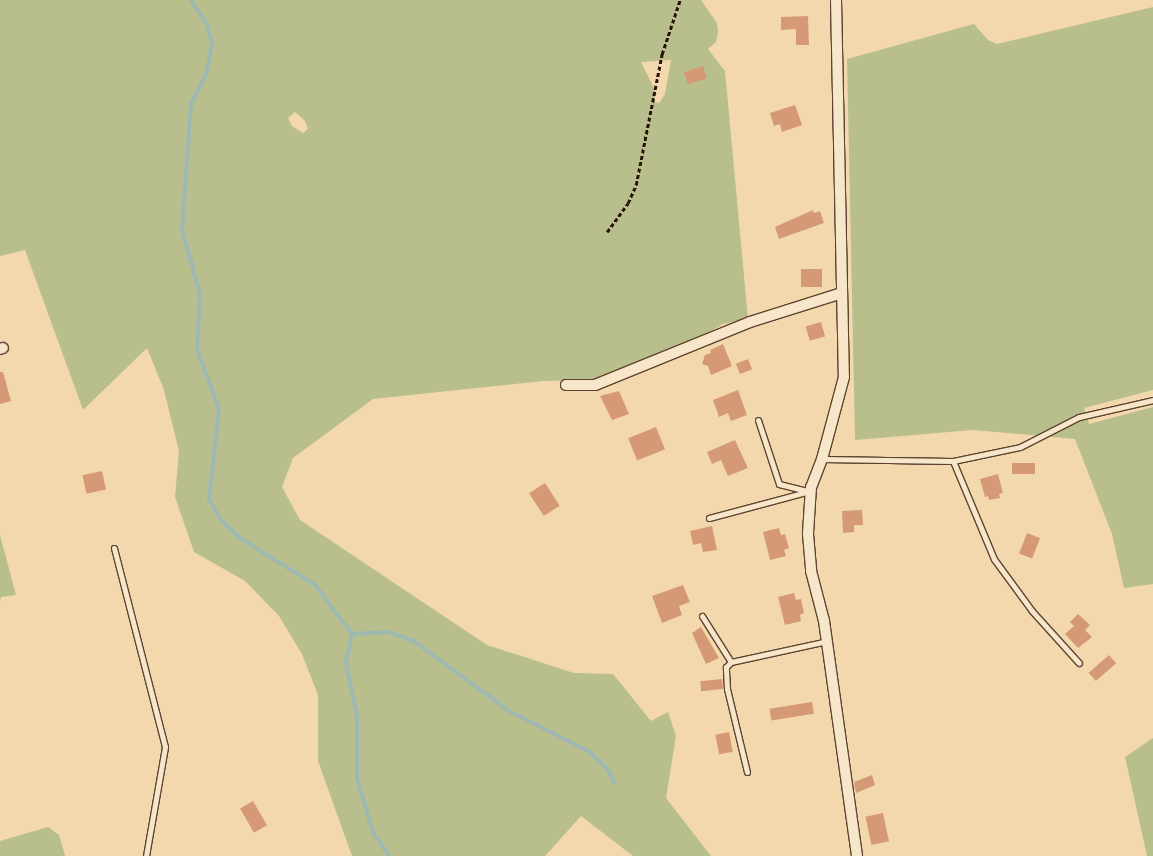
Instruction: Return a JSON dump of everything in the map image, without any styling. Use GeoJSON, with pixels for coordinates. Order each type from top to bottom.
{"type":"FeatureCollection","features":[{"type":"Feature","properties":{"kind":"street"},"geometry":{"type":"LineString","coordinates":[[836,0],[844,377],[822,460],[810,491],[808,534],[811,571],[827,641],[857,856]]}},
{"type":"Feature","properties":{"kind":"street"},"geometry":{"type":"LineString","coordinates":[[566,385],[595,384],[750,322],[842,293]]}},
{"type":"Feature","properties":{"kind":"lane"},"geometry":{"type":"LineString","coordinates":[[822,460],[953,461],[1020,447],[1079,417],[1153,400]]}},
{"type":"Feature","properties":{"kind":"lane"},"geometry":{"type":"LineString","coordinates":[[758,420],[779,484],[810,491]]}},
{"type":"Feature","properties":{"kind":"lane"},"geometry":{"type":"LineString","coordinates":[[953,461],[994,559],[1032,611],[1079,663]]}},
{"type":"Feature","properties":{"kind":"lane"},"geometry":{"type":"LineString","coordinates":[[709,518],[810,491]]}},
{"type":"Feature","properties":{"kind":"lane"},"geometry":{"type":"LineString","coordinates":[[114,548],[165,747],[146,856]]}},
{"type":"Feature","properties":{"kind":"lane"},"geometry":{"type":"LineString","coordinates":[[702,616],[730,662]]}},
{"type":"Feature","properties":{"kind":"lane"},"geometry":{"type":"LineString","coordinates":[[747,772],[727,689],[726,667],[730,662],[827,641]]}},
{"type":"Feature","properties":{"kind":"path"},"geometry":{"type":"LineString","coordinates":[[607,232],[628,203],[636,185],[660,61],[680,0]]}},
{"type":"Feature","properties":{"kind":"green space"},"geometry":{"type":"Polygon","coordinates":[[[0,0],[701,0],[717,23],[716,42],[708,49],[725,71],[748,319],[723,324],[702,336],[595,380],[543,381],[373,399],[293,458],[282,487],[300,520],[487,645],[574,673],[613,674],[651,721],[668,712],[676,736],[666,798],[711,856],[633,856],[581,816],[545,856],[352,856],[318,761],[318,695],[302,654],[279,616],[245,581],[194,552],[175,497],[179,451],[164,390],[147,348],[83,410],[25,250],[0,256],[0,0]],[[671,60],[641,62],[655,90],[655,102],[659,103],[665,94],[671,60]],[[295,112],[288,118],[292,126],[303,133],[308,129],[305,121],[295,112]]]}},
{"type":"Feature","properties":{"kind":"green space"},"geometry":{"type":"Polygon","coordinates":[[[1153,7],[1153,390],[1084,408],[1089,424],[1153,407],[1153,584],[1124,588],[1112,534],[1075,439],[973,430],[855,440],[847,59],[974,24],[988,40],[997,44],[1153,7]]]}},
{"type":"Feature","properties":{"kind":"green space"},"geometry":{"type":"Polygon","coordinates":[[[0,535],[16,595],[1,597],[0,601],[0,535]]]}},
{"type":"Feature","properties":{"kind":"green space"},"geometry":{"type":"Polygon","coordinates":[[[1153,738],[1153,856],[1147,856],[1125,757],[1153,738]]]}},
{"type":"Feature","properties":{"kind":"green space"},"geometry":{"type":"Polygon","coordinates":[[[48,827],[59,835],[65,856],[0,856],[0,841],[48,827]]]}},
{"type":"Feature","properties":{"kind":"building"},"geometry":{"type":"Polygon","coordinates":[[[808,16],[809,45],[796,45],[796,29],[781,30],[781,17],[808,16]]]}},
{"type":"Feature","properties":{"kind":"building"},"geometry":{"type":"Polygon","coordinates":[[[703,66],[707,78],[688,85],[684,72],[703,66]]]}},
{"type":"Feature","properties":{"kind":"building"},"geometry":{"type":"Polygon","coordinates":[[[795,105],[802,125],[782,132],[780,124],[774,126],[770,113],[795,105]]]}},
{"type":"Feature","properties":{"kind":"building"},"geometry":{"type":"Polygon","coordinates":[[[813,210],[814,213],[820,211],[824,223],[779,239],[775,227],[813,210]]]}},
{"type":"Feature","properties":{"kind":"building"},"geometry":{"type":"Polygon","coordinates":[[[801,269],[822,269],[822,287],[801,287],[801,269]]]}},
{"type":"Feature","properties":{"kind":"building"},"geometry":{"type":"Polygon","coordinates":[[[821,322],[825,336],[810,341],[806,326],[821,322]]]}},
{"type":"Feature","properties":{"kind":"building"},"geometry":{"type":"Polygon","coordinates":[[[723,344],[732,366],[711,375],[708,366],[702,364],[705,355],[711,353],[710,350],[723,344]]]}},
{"type":"Feature","properties":{"kind":"building"},"geometry":{"type":"Polygon","coordinates":[[[748,359],[752,369],[740,374],[736,364],[748,359]]]}},
{"type":"Feature","properties":{"kind":"building"},"geometry":{"type":"Polygon","coordinates":[[[0,372],[3,372],[11,401],[0,404],[0,372]]]}},
{"type":"Feature","properties":{"kind":"building"},"geometry":{"type":"Polygon","coordinates":[[[738,390],[747,415],[731,421],[728,413],[719,417],[713,400],[738,390]]]}},
{"type":"Feature","properties":{"kind":"building"},"geometry":{"type":"Polygon","coordinates":[[[619,391],[629,414],[612,420],[600,396],[619,391]]]}},
{"type":"Feature","properties":{"kind":"building"},"geometry":{"type":"Polygon","coordinates":[[[656,427],[665,449],[637,460],[628,438],[656,427]]]}},
{"type":"Feature","properties":{"kind":"building"},"geometry":{"type":"Polygon","coordinates":[[[735,440],[748,468],[728,476],[721,460],[712,464],[707,452],[735,440]]]}},
{"type":"Feature","properties":{"kind":"building"},"geometry":{"type":"Polygon","coordinates":[[[1012,463],[1035,463],[1035,474],[1012,474],[1012,463]]]}},
{"type":"Feature","properties":{"kind":"building"},"geometry":{"type":"Polygon","coordinates":[[[102,471],[106,490],[86,494],[82,475],[102,471]]]}},
{"type":"Feature","properties":{"kind":"building"},"geometry":{"type":"Polygon","coordinates":[[[998,474],[1003,493],[999,494],[1000,498],[989,500],[988,496],[985,497],[980,479],[998,474]]]}},
{"type":"Feature","properties":{"kind":"building"},"geometry":{"type":"Polygon","coordinates":[[[545,483],[560,506],[544,516],[529,493],[545,483]]]}},
{"type":"Feature","properties":{"kind":"building"},"geometry":{"type":"Polygon","coordinates":[[[862,510],[863,525],[854,525],[854,532],[843,533],[842,511],[862,510]]]}},
{"type":"Feature","properties":{"kind":"building"},"geometry":{"type":"Polygon","coordinates":[[[712,526],[717,550],[703,552],[701,543],[693,545],[690,531],[712,526]]]}},
{"type":"Feature","properties":{"kind":"building"},"geometry":{"type":"Polygon","coordinates":[[[779,528],[781,535],[785,534],[789,548],[784,550],[786,556],[770,560],[763,532],[779,528]]]}},
{"type":"Feature","properties":{"kind":"building"},"geometry":{"type":"Polygon","coordinates":[[[1027,533],[1040,538],[1032,559],[1019,554],[1027,533]]]}},
{"type":"Feature","properties":{"kind":"building"},"geometry":{"type":"Polygon","coordinates":[[[683,585],[690,602],[679,606],[682,615],[662,623],[652,596],[683,585]]]}},
{"type":"Feature","properties":{"kind":"building"},"geometry":{"type":"Polygon","coordinates":[[[794,593],[796,600],[801,599],[804,613],[800,615],[801,621],[785,625],[778,597],[794,593]]]}},
{"type":"Feature","properties":{"kind":"building"},"geometry":{"type":"Polygon","coordinates":[[[1078,614],[1090,625],[1085,630],[1092,637],[1078,648],[1065,634],[1074,626],[1070,622],[1078,614]]]}},
{"type":"Feature","properties":{"kind":"building"},"geometry":{"type":"Polygon","coordinates":[[[701,627],[719,658],[706,664],[692,633],[701,627]]]}},
{"type":"Feature","properties":{"kind":"building"},"geometry":{"type":"Polygon","coordinates":[[[1109,655],[1116,663],[1096,681],[1089,673],[1109,655]]]}},
{"type":"Feature","properties":{"kind":"building"},"geometry":{"type":"Polygon","coordinates":[[[722,679],[723,689],[701,691],[700,681],[722,679]]]}},
{"type":"Feature","properties":{"kind":"building"},"geometry":{"type":"Polygon","coordinates":[[[812,702],[814,714],[771,721],[770,709],[812,702]]]}},
{"type":"Feature","properties":{"kind":"building"},"geometry":{"type":"Polygon","coordinates":[[[729,732],[733,752],[719,754],[715,735],[729,732]]]}},
{"type":"Feature","properties":{"kind":"building"},"geometry":{"type":"Polygon","coordinates":[[[872,775],[875,785],[856,793],[854,782],[872,775]]]}},
{"type":"Feature","properties":{"kind":"building"},"geometry":{"type":"Polygon","coordinates":[[[253,801],[267,825],[254,833],[240,808],[253,801]]]}},
{"type":"Feature","properties":{"kind":"building"},"geometry":{"type":"Polygon","coordinates":[[[883,813],[889,841],[871,845],[865,817],[883,813]]]}},
{"type":"Feature","properties":{"kind":"waterway"},"geometry":{"type":"LineString","coordinates":[[191,0],[207,25],[212,43],[207,72],[191,104],[182,229],[200,295],[197,349],[219,409],[209,499],[220,519],[240,538],[315,585],[352,634],[389,632],[414,641],[509,711],[588,751],[606,767],[614,782]]}},
{"type":"Feature","properties":{"kind":"waterway"},"geometry":{"type":"LineString","coordinates":[[352,634],[346,663],[357,716],[357,778],[373,832],[389,856]]}}]}
